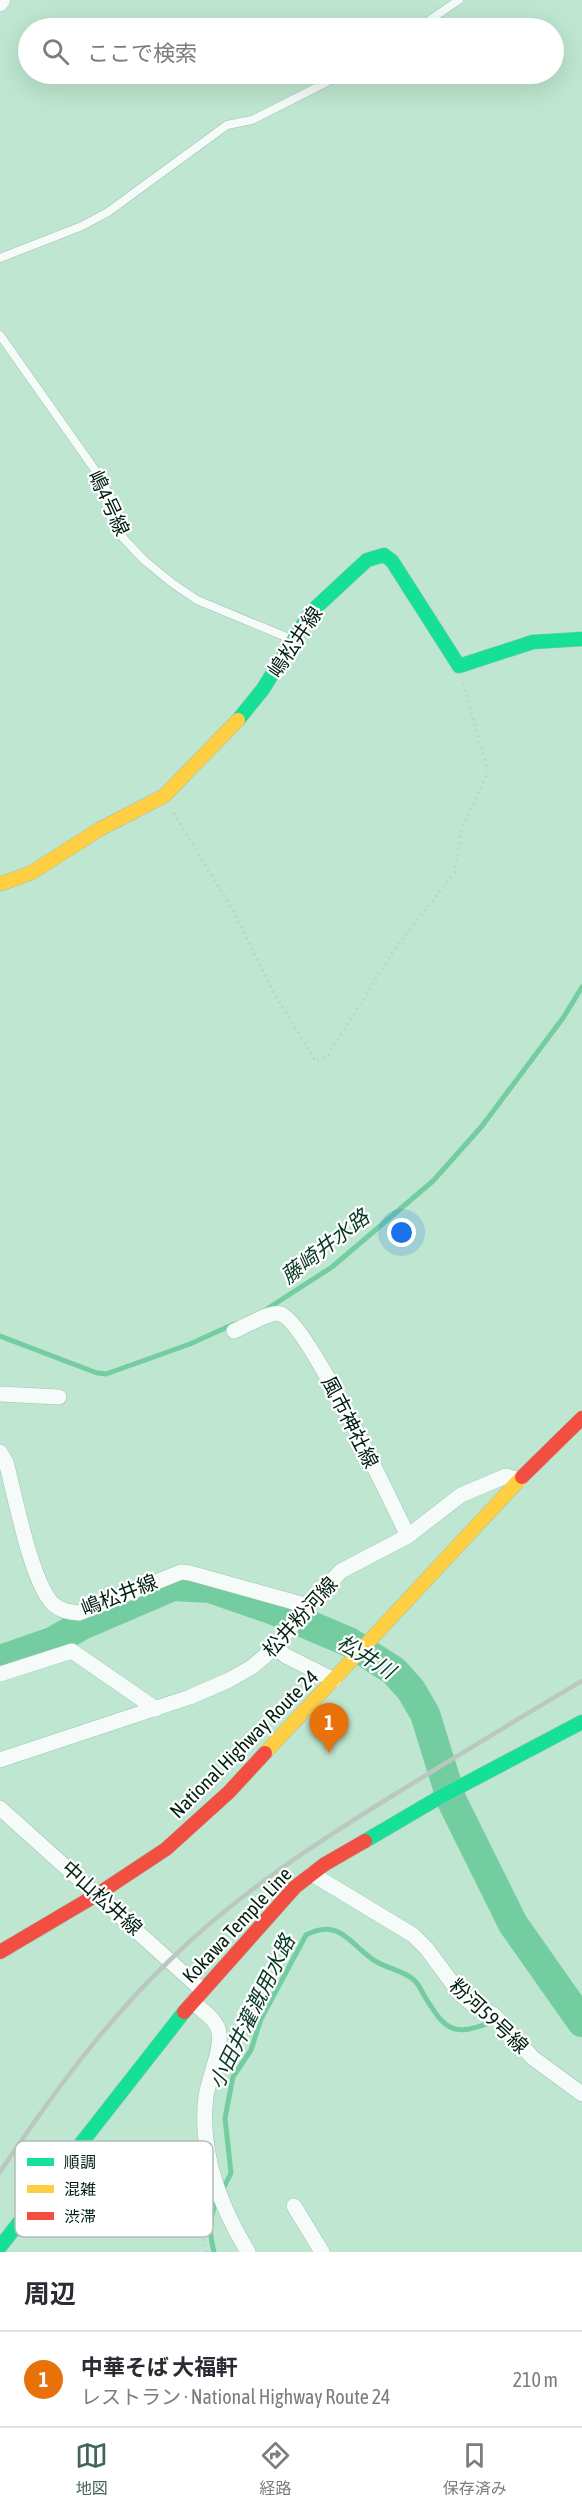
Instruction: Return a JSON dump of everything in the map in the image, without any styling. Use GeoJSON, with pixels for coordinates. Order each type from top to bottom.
{"type":"FeatureCollection","features":[{"type":"Feature","properties":{"kind":"main road","name":"嶋松井線"},"geometry":{"type":"LineString","coordinates":[[0,884],[31,873],[100,829],[164,796],[241,717],[263,689],[311,612],[367,560],[384,555],[392,561],[459,666]]}},
{"type":"Feature","properties":{"kind":"main road"},"geometry":{"type":"LineString","coordinates":[[459,666],[532,642],[582,639]]}},
{"type":"Feature","properties":{"kind":"main road","name":"National Highway Route 24"},"geometry":{"type":"LineString","coordinates":[[0,1952],[98,1894],[166,1849],[229,1792],[519,1480],[582,1418]]}},
{"type":"Feature","properties":{"kind":"main road","name":"Kokawa Temple Line"},"geometry":{"type":"LineString","coordinates":[[83,2141],[197,1996],[295,1887],[312,1874],[455,1788],[582,1722]]}},
{"type":"Feature","properties":{"kind":"main road","name":"Kokawa Temple Line"},"geometry":{"type":"LineString","coordinates":[[0,2247],[15,2228]]}},
{"type":"Feature","properties":{"kind":"street"},"geometry":{"type":"LineString","coordinates":[[0,4],[3,0]]}},
{"type":"Feature","properties":{"kind":"street","name":"風市神社線"},"geometry":{"type":"LineString","coordinates":[[234,1331],[275,1313],[283,1314],[331,1381],[408,1536]]}},
{"type":"Feature","properties":{"kind":"street"},"geometry":{"type":"LineString","coordinates":[[0,1394],[59,1396]]}},
{"type":"Feature","properties":{"kind":"street","name":"嶋松井線"},"geometry":{"type":"LineString","coordinates":[[0,1452],[6,1462],[38,1581],[48,1599],[67,1612],[79,1613],[181,1572],[306,1609]]}},
{"type":"Feature","properties":{"kind":"street","name":"松井粉河線"},"geometry":{"type":"LineString","coordinates":[[0,1760],[156,1709],[229,1680],[252,1667],[277,1645],[341,1571],[408,1536],[461,1495],[506,1476],[519,1480]]}},
{"type":"Feature","properties":{"kind":"street"},"geometry":{"type":"LineString","coordinates":[[277,1645],[286,1656],[338,1676]]}},
{"type":"Feature","properties":{"kind":"street"},"geometry":{"type":"LineString","coordinates":[[0,1674],[72,1651],[156,1709]]}},
{"type":"Feature","properties":{"kind":"street","name":"中山松井線"},"geometry":{"type":"LineString","coordinates":[[0,1808],[98,1894],[197,1996],[213,2020],[219,2030],[220,2040],[208,2086],[207,2141]]}},
{"type":"Feature","properties":{"kind":"street","name":"粉河59号線"},"geometry":{"type":"LineString","coordinates":[[312,1874],[412,1935],[427,1949],[461,1995],[499,2019],[533,2058],[582,2094]]}},
{"type":"Feature","properties":{"kind":"street","name":"中山松井線"},"geometry":{"type":"LineString","coordinates":[[213,2169],[219,2192],[233,2227],[249,2252]]}},
{"type":"Feature","properties":{"kind":"street"},"geometry":{"type":"LineString","coordinates":[[294,2206],[322,2252]]}},
{"type":"Feature","properties":{"kind":"lane"},"geometry":{"type":"LineString","coordinates":[[433,18],[459,0]]}},
{"type":"Feature","properties":{"kind":"lane"},"geometry":{"type":"LineString","coordinates":[[0,258],[82,226],[108,212],[227,125],[252,120],[323,84]]}},
{"type":"Feature","properties":{"kind":"lane","name":"嶋4号線"},"geometry":{"type":"LineString","coordinates":[[0,335],[100,477],[110,496],[123,538],[135,551],[172,583],[197,600],[293,639]]}},
{"type":"Feature","properties":{"kind":"path"},"geometry":{"type":"LineString","coordinates":[[164,796],[232,909],[276,997],[315,1061],[327,1057],[394,950],[454,872],[461,830],[488,772],[459,666]]}},
{"type":"Feature","properties":{"kind":"path"},"geometry":{"type":"LineString","coordinates":[[213,2202],[219,2192]]}},
{"type":"Feature","properties":{"kind":"path"},"geometry":{"type":"LineString","coordinates":[[203,2237],[207,2252]]}},
{"type":"Feature","properties":{"kind":"waterway","name":"藤崎井水路"},"geometry":{"type":"LineString","coordinates":[[267,1309],[332,1267],[433,1181],[482,1126],[563,1018],[582,987]]}},
{"type":"Feature","properties":{"kind":"waterway","name":"藤崎井水路"},"geometry":{"type":"LineString","coordinates":[[0,1336],[97,1373],[106,1374],[190,1344],[234,1324]]}},
{"type":"Feature","properties":{"kind":"waterway","name":"松井川"},"geometry":{"type":"LineString","coordinates":[[0,1660],[52,1642],[82,1625],[173,1586],[210,1588],[271,1609],[349,1642],[394,1671],[411,1690],[425,1714],[452,1801],[513,1924],[582,2022]]}},
{"type":"Feature","properties":{"kind":"waterway","name":"小田井灌漑用水路"},"geometry":{"type":"LineString","coordinates":[[222,2191],[231,2173],[225,2118],[233,2077],[251,2050],[261,2019],[306,1935],[328,1929],[337,1932],[377,1962],[402,1972],[418,1984],[432,2008],[445,2024],[452,2028],[468,2029],[492,2022]]}},
{"type":"Feature","properties":{"kind":"waterway","name":"小田井灌漑用水路"},"geometry":{"type":"LineString","coordinates":[[213,2210],[218,2199]]}},
{"type":"Feature","properties":{"kind":"waterway","name":"小田井灌漑用水路"},"geometry":{"type":"LineString","coordinates":[[211,2237],[214,2252]]}},
{"type":"Feature","properties":{"kind":"railway"},"geometry":{"type":"LineString","coordinates":[[22,2141],[79,2061],[123,2009],[170,1960],[221,1914],[248,1892],[333,1833],[582,1681]]}},
{"type":"Feature","properties":{"kind":"railway"},"geometry":{"type":"LineString","coordinates":[[0,2172],[15,2150]]}},
{"type":"Feature","properties":{"kind":"traffic: fast"},"geometry":{"type":"LineString","coordinates":[[238,720],[263,689],[311,612],[367,560],[384,555],[392,561],[459,666],[533,642],[582,639]]}},
{"type":"Feature","properties":{"kind":"traffic: fast"},"geometry":{"type":"LineString","coordinates":[[365,1841],[440,1797],[582,1722]]}},
{"type":"Feature","properties":{"kind":"traffic: fast"},"geometry":{"type":"LineString","coordinates":[[83,2141],[184,2012]]}},
{"type":"Feature","properties":{"kind":"traffic: fast"},"geometry":{"type":"LineString","coordinates":[[0,2247],[15,2228]]}},
{"type":"Feature","properties":{"kind":"traffic: slow"},"geometry":{"type":"LineString","coordinates":[[0,884],[31,873],[100,829],[164,796],[238,720]]}},
{"type":"Feature","properties":{"kind":"traffic: slow"},"geometry":{"type":"LineString","coordinates":[[265,1753],[522,1477]]}},
{"type":"Feature","properties":{"kind":"traffic: jam"},"geometry":{"type":"LineString","coordinates":[[522,1477],[582,1418]]}},
{"type":"Feature","properties":{"kind":"traffic: jam"},"geometry":{"type":"LineString","coordinates":[[0,1952],[98,1894],[166,1849],[229,1792],[265,1753]]}},
{"type":"Feature","properties":{"kind":"traffic: jam"},"geometry":{"type":"LineString","coordinates":[[184,2012],[295,1887],[325,1864],[365,1841]]}},
{"type":"Feature","properties":{"kind":"place","name":"中華そば 大福軒"},"geometry":{"type":"Point","coordinates":[329,1753]}}]}
